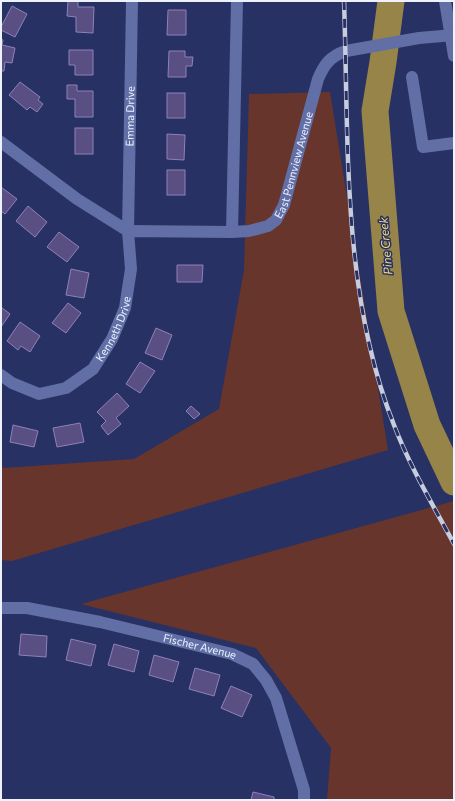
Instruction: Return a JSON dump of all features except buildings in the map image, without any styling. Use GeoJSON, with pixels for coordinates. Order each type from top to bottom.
{"type":"FeatureCollection","features":[{"type":"Feature","properties":{"kind":"street","name":"Emma Drive"},"geometry":{"type":"LineString","coordinates":[[128,231],[132,1]]}},
{"type":"Feature","properties":{"kind":"street"},"geometry":{"type":"LineString","coordinates":[[1,142],[77,198],[128,231],[232,232],[237,1]]}},
{"type":"Feature","properties":{"kind":"street"},"geometry":{"type":"LineString","coordinates":[[445,1],[452,35],[454,56]]}},
{"type":"Feature","properties":{"kind":"street","name":"East Pennview Avenue"},"geometry":{"type":"LineString","coordinates":[[232,232],[260,229],[268,226],[276,220],[284,206],[314,92],[322,70],[336,54],[419,38],[452,35]]}},
{"type":"Feature","properties":{"kind":"street"},"geometry":{"type":"LineString","coordinates":[[412,78],[423,147],[454,143]]}},
{"type":"Feature","properties":{"kind":"street","name":"Kenneth Drive"},"geometry":{"type":"LineString","coordinates":[[1,375],[12,383],[39,394],[66,388],[93,369],[112,339],[125,308],[131,269],[128,231]]}},
{"type":"Feature","properties":{"kind":"street","name":"Fischer Avenue"},"geometry":{"type":"LineString","coordinates":[[1,608],[28,608],[100,622],[232,654],[253,664],[266,680],[276,698],[304,790],[304,800]]}},
{"type":"Feature","properties":{"kind":"shaded area"},"geometry":{"type":"Polygon","coordinates":[[[330,92],[388,450],[12,561],[1,560],[1,466],[4,468],[134,459],[219,409],[244,270],[249,94],[330,92]]]}},
{"type":"Feature","properties":{"kind":"shaded area"},"geometry":{"type":"Polygon","coordinates":[[[454,501],[454,800],[327,800],[331,748],[256,648],[81,604],[454,501]]]}},
{"type":"Feature","properties":{"kind":"waterway","name":"Pine Creek"},"geometry":{"type":"LineString","coordinates":[[391,1],[375,111],[391,311],[427,425],[454,482]]}},
{"type":"Feature","properties":{"kind":"railway"},"geometry":{"type":"LineString","coordinates":[[344,1],[348,162],[351,216],[356,269],[365,322],[377,374],[400,441],[414,471],[454,544]]}}]}
